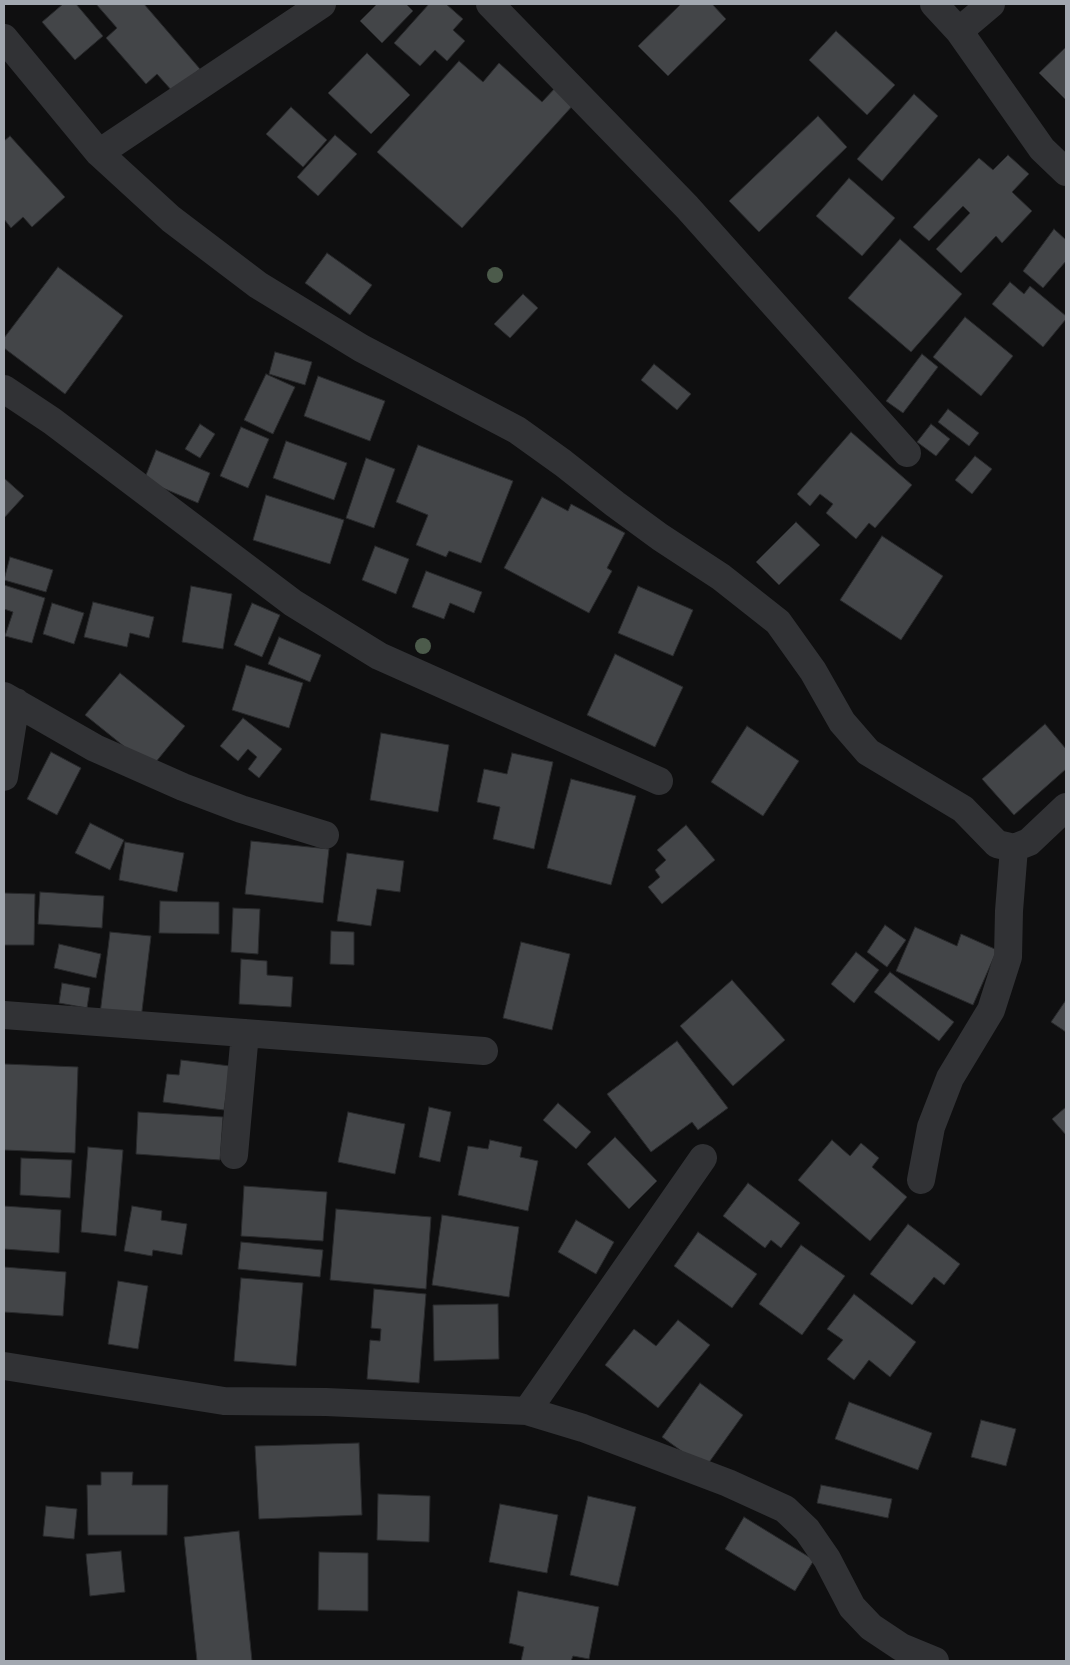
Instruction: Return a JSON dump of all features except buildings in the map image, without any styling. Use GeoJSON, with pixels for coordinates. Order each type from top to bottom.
{"type":"FeatureCollection","features":[{"type":"Feature","properties":{"kind":"street"},"geometry":{"type":"LineString","coordinates":[[100,153],[322,4]]}},
{"type":"Feature","properties":{"kind":"street"},"geometry":{"type":"LineString","coordinates":[[490,4],[687,207],[907,453]]}},
{"type":"Feature","properties":{"kind":"street"},"geometry":{"type":"LineString","coordinates":[[934,4],[960,30],[1042,149],[1066,172]]}},
{"type":"Feature","properties":{"kind":"street"},"geometry":{"type":"LineString","coordinates":[[960,30],[991,4]]}},
{"type":"Feature","properties":{"kind":"street"},"geometry":{"type":"LineString","coordinates":[[4,38],[100,153],[171,219],[258,285],[361,348],[517,430],[563,462],[660,537],[721,577],[778,622],[813,671],[842,722],[868,752],[963,809],[997,844],[1014,848],[1029,842],[1066,807]]}},
{"type":"Feature","properties":{"kind":"street"},"geometry":{"type":"LineString","coordinates":[[4,389],[52,421],[292,603],[379,656],[659,781]]}},
{"type":"Feature","properties":{"kind":"street"},"geometry":{"type":"LineString","coordinates":[[4,777],[10,699],[96,748],[182,787],[241,809],[325,835]]}},
{"type":"Feature","properties":{"kind":"street"},"geometry":{"type":"LineString","coordinates":[[921,1180],[931,1127],[950,1078],[991,1010],[1008,957],[1009,911],[1014,848]]}},
{"type":"Feature","properties":{"kind":"street"},"geometry":{"type":"LineString","coordinates":[[4,1015],[484,1051]]}},
{"type":"Feature","properties":{"kind":"street"},"geometry":{"type":"LineString","coordinates":[[234,1155],[246,1034]]}},
{"type":"Feature","properties":{"kind":"street"},"geometry":{"type":"LineString","coordinates":[[527,1411],[703,1158]]}},
{"type":"Feature","properties":{"kind":"street"},"geometry":{"type":"LineString","coordinates":[[4,1366],[224,1400],[326,1402],[527,1411],[583,1428],[728,1483],[785,1509],[807,1530],[827,1559],[852,1607],[871,1627],[901,1647],[935,1661]]}}]}
